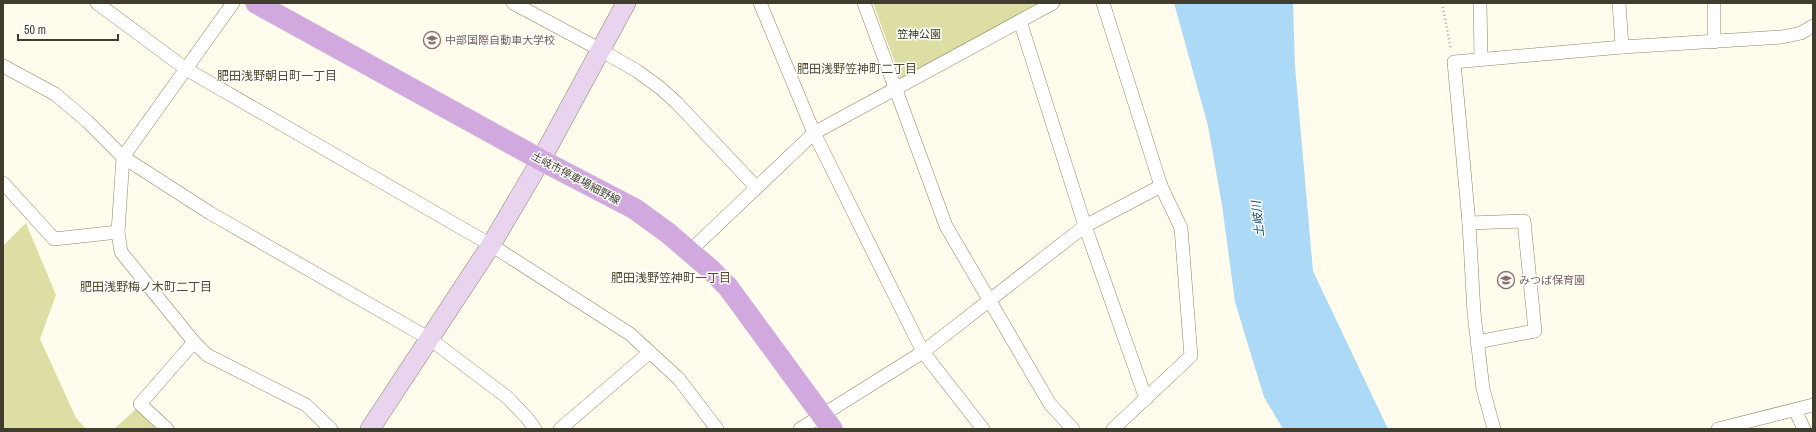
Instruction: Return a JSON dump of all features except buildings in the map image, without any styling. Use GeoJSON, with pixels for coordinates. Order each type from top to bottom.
{"type":"FeatureCollection","features":[{"type":"Feature","properties":{"kind":"main road","name":"土岐市停車場細野線"},"geometry":{"type":"LineString","coordinates":[[256,3],[541,160],[635,209],[668,233],[728,287],[826,422]]}},
{"type":"Feature","properties":{"kind":"street"},"geometry":{"type":"LineString","coordinates":[[97,3],[186,69],[491,245],[630,334],[679,379],[717,429]]}},
{"type":"Feature","properties":{"kind":"street"},"geometry":{"type":"LineString","coordinates":[[233,3],[123,157],[118,232],[122,252],[194,342],[207,355],[306,404],[331,429]]}},
{"type":"Feature","properties":{"kind":"street"},"geometry":{"type":"LineString","coordinates":[[514,3],[599,50],[659,87],[756,187]]}},
{"type":"Feature","properties":{"kind":"street"},"geometry":{"type":"LineString","coordinates":[[370,429],[491,245],[541,160],[599,50],[626,3]]}},
{"type":"Feature","properties":{"kind":"street"},"geometry":{"type":"LineString","coordinates":[[760,3],[814,133],[923,352],[983,429]]}},
{"type":"Feature","properties":{"kind":"street"},"geometry":{"type":"LineString","coordinates":[[864,3],[946,226],[1050,404],[1072,429]]}},
{"type":"Feature","properties":{"kind":"street"},"geometry":{"type":"LineString","coordinates":[[690,252],[814,133],[1053,3]]}},
{"type":"Feature","properties":{"kind":"street"},"geometry":{"type":"LineString","coordinates":[[1103,3],[1161,186],[1181,228],[1191,356],[1113,429]]}},
{"type":"Feature","properties":{"kind":"street"},"geometry":{"type":"LineString","coordinates":[[1480,3],[1481,59]]}},
{"type":"Feature","properties":{"kind":"street"},"geometry":{"type":"LineString","coordinates":[[1619,3],[1622,47]]}},
{"type":"Feature","properties":{"kind":"street"},"geometry":{"type":"LineString","coordinates":[[1714,3],[1714,42]]}},
{"type":"Feature","properties":{"kind":"street"},"geometry":{"type":"LineString","coordinates":[[1020,21],[1085,226],[1146,399]]}},
{"type":"Feature","properties":{"kind":"street"},"geometry":{"type":"LineString","coordinates":[[1494,429],[1484,390],[1477,342],[1473,304],[1469,223],[1454,62],[1622,47],[1782,37],[1801,33],[1813,26]]}},
{"type":"Feature","properties":{"kind":"street"},"geometry":{"type":"LineString","coordinates":[[3,66],[54,94],[87,121],[123,157],[210,212],[430,339],[508,398],[535,429]]}},
{"type":"Feature","properties":{"kind":"street"},"geometry":{"type":"LineString","coordinates":[[3,183],[54,239],[118,232]]}},
{"type":"Feature","properties":{"kind":"street"},"geometry":{"type":"LineString","coordinates":[[800,429],[826,422],[923,352],[1085,226],[1161,186]]}},
{"type":"Feature","properties":{"kind":"street"},"geometry":{"type":"LineString","coordinates":[[1469,223],[1524,221],[1535,331],[1477,342]]}},
{"type":"Feature","properties":{"kind":"street"},"geometry":{"type":"LineString","coordinates":[[167,429],[140,404],[194,342]]}},
{"type":"Feature","properties":{"kind":"street"},"geometry":{"type":"LineString","coordinates":[[560,429],[650,352]]}},
{"type":"Feature","properties":{"kind":"street"},"geometry":{"type":"LineString","coordinates":[[1718,429],[1813,405]]}},
{"type":"Feature","properties":{"kind":"street"},"geometry":{"type":"LineString","coordinates":[[1796,410],[1804,429]]}},
{"type":"Feature","properties":{"kind":"path"},"geometry":{"type":"LineString","coordinates":[[1442,3],[1454,62]]}},
{"type":"Feature","properties":{"kind":"green space","name":"笠神公園"},"geometry":{"type":"Polygon","coordinates":[[[873,3],[1043,3],[901,79],[873,3]]]}},
{"type":"Feature","properties":{"kind":"green space"},"geometry":{"type":"Polygon","coordinates":[[[26,223],[56,295],[40,339],[76,418],[86,429],[3,429],[3,246],[26,223]]]}},
{"type":"Feature","properties":{"kind":"green space"},"geometry":{"type":"Polygon","coordinates":[[[136,409],[158,429],[114,429],[136,409]]]}},
{"type":"Feature","properties":{"kind":"water","name":"土岐川"},"geometry":{"type":"Polygon","coordinates":[[[1174,3],[1293,3],[1295,66],[1313,271],[1388,429],[1283,429],[1264,397],[1235,302],[1222,205],[1208,126],[1174,3]]]}},
{"type":"Feature","properties":{"kind":"place","name":"中部国際自動車大学校"},"geometry":{"type":"Point","coordinates":[432,40]}},
{"type":"Feature","properties":{"kind":"place","name":"みつば保育園"},"geometry":{"type":"Point","coordinates":[1506,280]}},
{"type":"Feature","properties":{"kind":"district","name":"肥田浅野笠神町二丁目"},"geometry":{"type":"Point","coordinates":[857,69]}},
{"type":"Feature","properties":{"kind":"district","name":"肥田浅野朝日町一丁目"},"geometry":{"type":"Point","coordinates":[277,76]}},
{"type":"Feature","properties":{"kind":"district","name":"肥田浅野笠神町一丁目"},"geometry":{"type":"Point","coordinates":[671,278]}},
{"type":"Feature","properties":{"kind":"district","name":"肥田浅野梅ノ木町二丁目"},"geometry":{"type":"Point","coordinates":[146,287]}}]}
